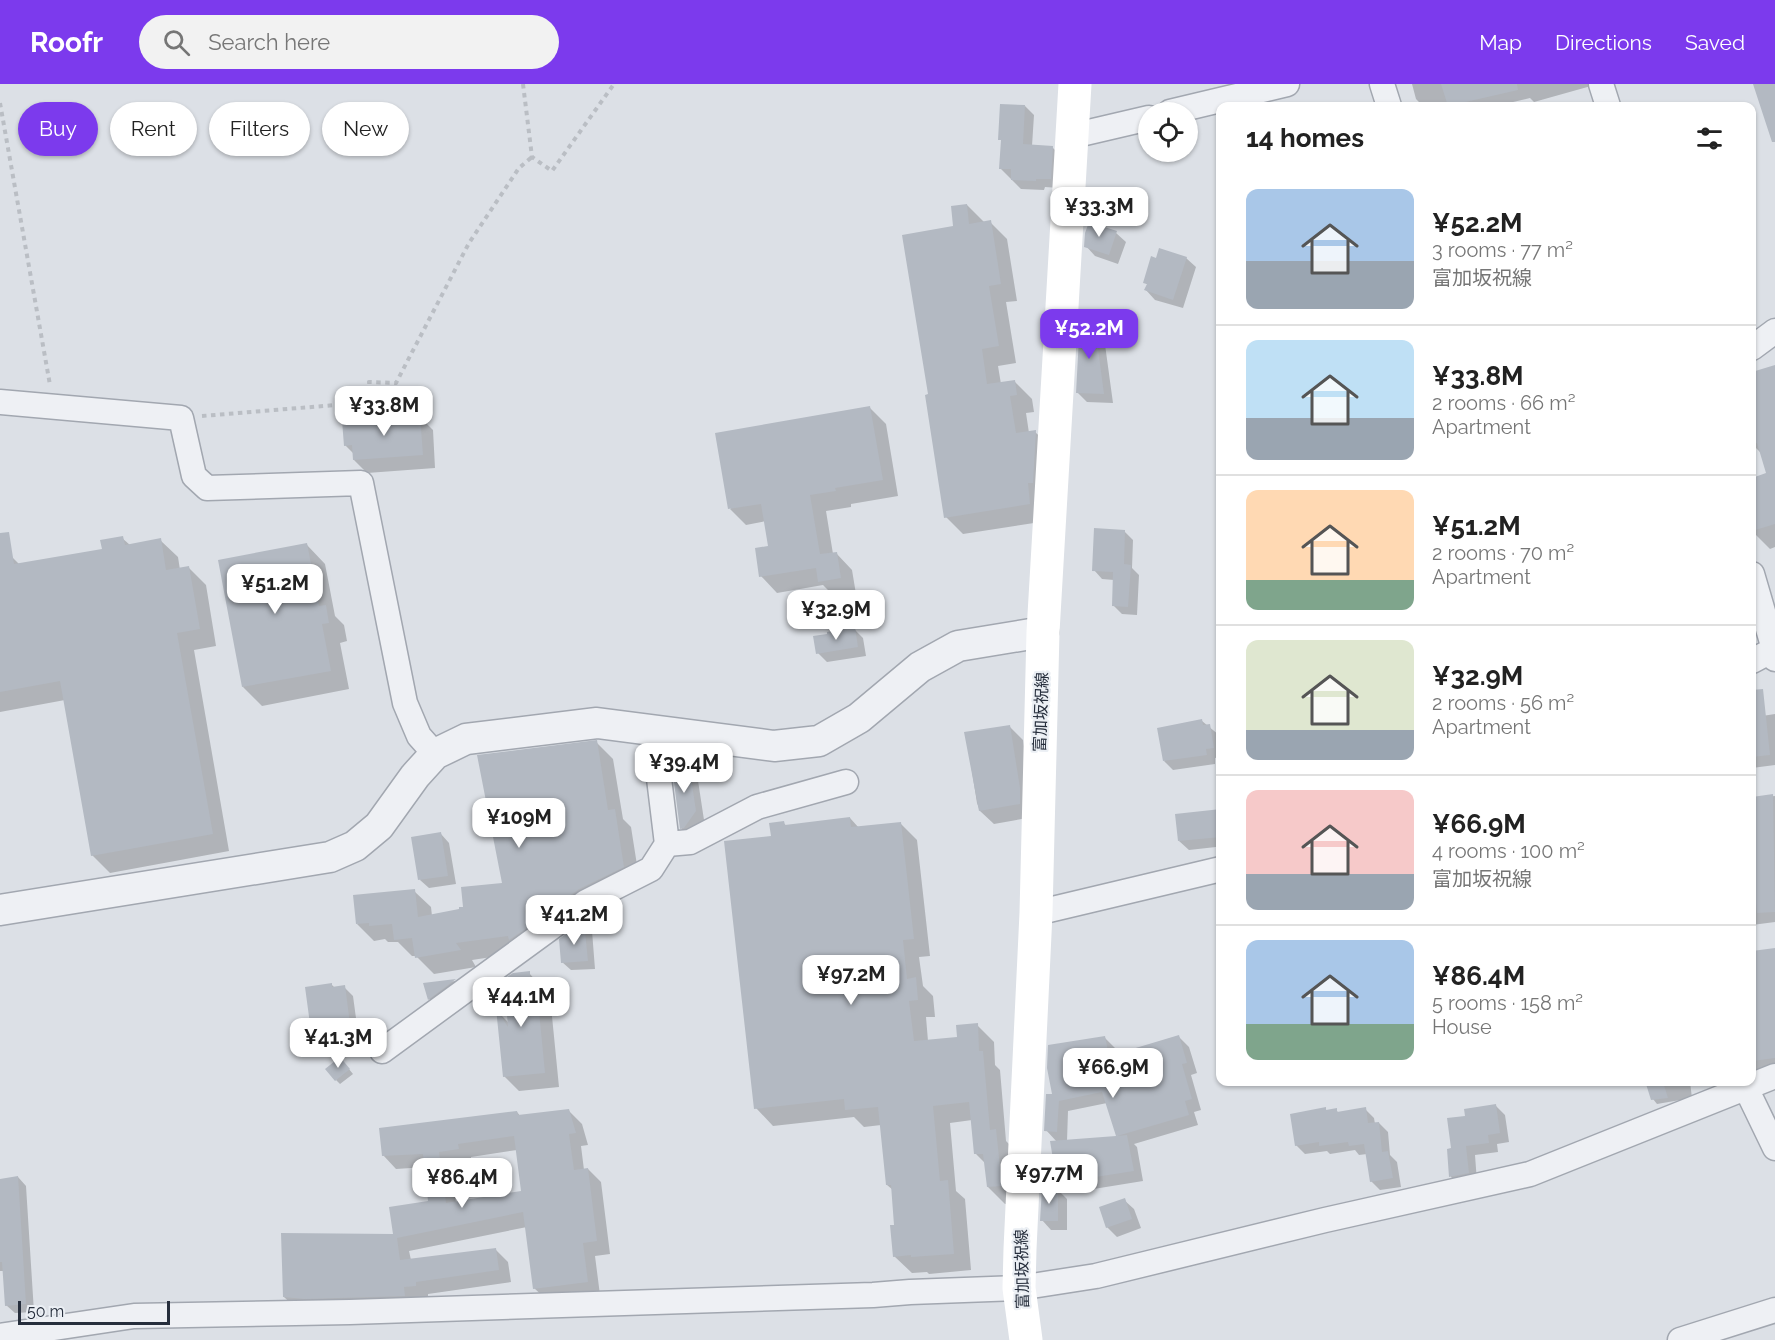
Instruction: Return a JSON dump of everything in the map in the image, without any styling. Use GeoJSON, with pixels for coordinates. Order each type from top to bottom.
{"type":"FeatureCollection","features":[{"type":"Feature","properties":{"kind":"main road","name":"富加坂祝線"},"geometry":{"type":"LineString","coordinates":[[1026,1340],[1019,1288],[1036,913],[1043,632],[1075,84]]}},
{"type":"Feature","properties":{"kind":"street"},"geometry":{"type":"LineString","coordinates":[[1198,105],[1287,84]]}},
{"type":"Feature","properties":{"kind":"street"},"geometry":{"type":"LineString","coordinates":[[1382,84],[1388,102]]}},
{"type":"Feature","properties":{"kind":"street"},"geometry":{"type":"LineString","coordinates":[[1600,84],[1607,102]]}},
{"type":"Feature","properties":{"kind":"street"},"geometry":{"type":"LineString","coordinates":[[1072,136],[1138,121]]}},
{"type":"Feature","properties":{"kind":"street"},"geometry":{"type":"LineString","coordinates":[[1756,345],[1775,331]]}},
{"type":"Feature","properties":{"kind":"street"},"geometry":{"type":"LineString","coordinates":[[0,402],[181,418],[194,476],[207,488],[361,483],[405,703],[419,735],[435,754]]}},
{"type":"Feature","properties":{"kind":"street"},"geometry":{"type":"LineString","coordinates":[[1756,588],[1775,652],[1756,660]]}},
{"type":"Feature","properties":{"kind":"street"},"geometry":{"type":"LineString","coordinates":[[0,910],[330,857],[355,846],[379,826],[415,776],[435,754],[466,739],[597,723],[774,746],[819,741],[860,718],[920,667],[958,646],[1043,632]]}},
{"type":"Feature","properties":{"kind":"street"},"geometry":{"type":"LineString","coordinates":[[382,1051],[586,902],[651,869],[667,844],[653,729]]}},
{"type":"Feature","properties":{"kind":"street"},"geometry":{"type":"LineString","coordinates":[[667,844],[690,842],[757,807],[846,782]]}},
{"type":"Feature","properties":{"kind":"street"},"geometry":{"type":"LineString","coordinates":[[1036,913],[1216,870]]}},
{"type":"Feature","properties":{"kind":"street"},"geometry":{"type":"LineString","coordinates":[[1756,1084],[1775,1076]]}},
{"type":"Feature","properties":{"kind":"street"},"geometry":{"type":"LineString","coordinates":[[0,1336],[134,1316],[350,1312],[1019,1288],[1096,1276],[1325,1220],[1530,1174],[1751,1086]]}},
{"type":"Feature","properties":{"kind":"street"},"geometry":{"type":"LineString","coordinates":[[1746,1088],[1775,1148]]}},
{"type":"Feature","properties":{"kind":"street"},"geometry":{"type":"LineString","coordinates":[[1680,1340],[1775,1310]]}},
{"type":"Feature","properties":{"kind":"path"},"geometry":{"type":"LineString","coordinates":[[523,84],[532,157],[552,171],[614,84]]}},
{"type":"Feature","properties":{"kind":"path"},"geometry":{"type":"LineString","coordinates":[[0,103],[50,385]]}},
{"type":"Feature","properties":{"kind":"path"},"geometry":{"type":"LineString","coordinates":[[181,418],[372,402],[369,382],[396,383],[469,243],[519,168],[532,157]]}},
{"type":"Feature","properties":{"kind":"building"},"geometry":{"type":"Polygon","coordinates":[[[1441,84],[1517,84],[1518,90],[1466,102],[1447,102],[1441,84]]]}},
{"type":"Feature","properties":{"kind":"building"},"geometry":{"type":"Polygon","coordinates":[[[1753,84],[1775,84],[1775,142],[1772,142],[1753,84]]]}},
{"type":"Feature","properties":{"kind":"building"},"geometry":{"type":"Polygon","coordinates":[[[1000,104],[1025,105],[1023,144],[1053,146],[1051,179],[1011,180],[1011,169],[999,169],[1000,104]]]}},
{"type":"Feature","properties":{"kind":"building"},"geometry":{"type":"Polygon","coordinates":[[[967,204],[969,224],[991,220],[1001,284],[989,286],[999,346],[982,349],[987,384],[1015,380],[1017,395],[1010,396],[1016,433],[1036,430],[1033,483],[1028,483],[1030,504],[944,518],[925,395],[928,394],[902,235],[953,226],[951,206],[967,204]]]}},
{"type":"Feature","properties":{"kind":"building"},"geometry":{"type":"Polygon","coordinates":[[[1089,222],[1117,231],[1109,255],[1084,247],[1089,222]]]}},
{"type":"Feature","properties":{"kind":"building"},"geometry":{"type":"Polygon","coordinates":[[[1159,248],[1187,257],[1173,300],[1144,290],[1147,284],[1143,283],[1151,256],[1156,258],[1159,248]]]}},
{"type":"Feature","properties":{"kind":"building"},"geometry":{"type":"Polygon","coordinates":[[[1080,319],[1094,319],[1104,394],[1076,393],[1080,319]]]}},
{"type":"Feature","properties":{"kind":"building"},"geometry":{"type":"Polygon","coordinates":[[[1775,365],[1775,524],[1756,530],[1756,477],[1766,473],[1756,443],[1756,371],[1775,365]]]}},
{"type":"Feature","properties":{"kind":"building"},"geometry":{"type":"Polygon","coordinates":[[[870,406],[883,480],[835,488],[836,491],[810,495],[820,554],[837,552],[841,578],[818,582],[816,568],[759,577],[755,548],[768,546],[761,504],[728,509],[715,433],[870,406]]]}},
{"type":"Feature","properties":{"kind":"building"},"geometry":{"type":"Polygon","coordinates":[[[420,415],[423,455],[353,460],[352,445],[344,446],[342,420],[420,415]]]}},
{"type":"Feature","properties":{"kind":"building"},"geometry":{"type":"Polygon","coordinates":[[[1094,528],[1125,530],[1124,564],[1131,565],[1128,607],[1112,606],[1113,572],[1092,571],[1094,528]]]}},
{"type":"Feature","properties":{"kind":"building"},"geometry":{"type":"Polygon","coordinates":[[[9,532],[14,564],[102,549],[100,540],[123,536],[125,545],[161,538],[166,570],[189,566],[200,629],[177,633],[213,834],[91,856],[60,681],[0,692],[0,533],[9,532]]]}},
{"type":"Feature","properties":{"kind":"building"},"geometry":{"type":"Polygon","coordinates":[[[307,543],[319,606],[326,605],[329,623],[322,624],[331,671],[242,687],[218,560],[307,543]]]}},
{"type":"Feature","properties":{"kind":"building"},"geometry":{"type":"Polygon","coordinates":[[[855,627],[858,647],[816,654],[813,636],[855,627]]]}},
{"type":"Feature","properties":{"kind":"building"},"geometry":{"type":"Polygon","coordinates":[[[1763,689],[1770,755],[1756,757],[1756,690],[1763,689]]]}},
{"type":"Feature","properties":{"kind":"building"},"geometry":{"type":"Polygon","coordinates":[[[1202,719],[1203,725],[1210,724],[1214,748],[1206,749],[1207,755],[1163,761],[1157,728],[1202,719]]]}},
{"type":"Feature","properties":{"kind":"building"},"geometry":{"type":"Polygon","coordinates":[[[1010,725],[1020,788],[1020,804],[979,811],[964,732],[1010,725]]]}},
{"type":"Feature","properties":{"kind":"building"},"geometry":{"type":"Polygon","coordinates":[[[597,740],[608,810],[615,809],[624,867],[579,889],[561,902],[525,910],[528,927],[509,940],[508,936],[456,943],[461,950],[415,958],[412,938],[394,940],[392,924],[369,926],[369,923],[356,924],[353,895],[415,889],[418,917],[463,907],[461,887],[502,883],[477,755],[597,740]]]}},
{"type":"Feature","properties":{"kind":"building"},"geometry":{"type":"Polygon","coordinates":[[[689,764],[696,811],[684,828],[680,829],[672,767],[689,764]]]}},
{"type":"Feature","properties":{"kind":"building"},"geometry":{"type":"Polygon","coordinates":[[[1773,794],[1775,912],[1757,913],[1756,796],[1773,794]]]}},
{"type":"Feature","properties":{"kind":"building"},"geometry":{"type":"Polygon","coordinates":[[[1216,810],[1216,837],[1178,841],[1175,814],[1216,810]]]}},
{"type":"Feature","properties":{"kind":"building"},"geometry":{"type":"Polygon","coordinates":[[[850,817],[851,827],[901,822],[914,939],[903,940],[907,979],[916,977],[918,1000],[909,1001],[914,1041],[957,1037],[956,1025],[978,1023],[979,1051],[983,1051],[990,1130],[996,1129],[1002,1186],[987,1187],[983,1154],[974,1154],[969,1102],[933,1106],[940,1181],[948,1180],[954,1254],[893,1257],[890,1225],[894,1225],[891,1185],[886,1185],[878,1107],[845,1110],[844,1099],[754,1109],[724,841],[771,836],[769,823],[784,821],[785,825],[850,817]]]}},
{"type":"Feature","properties":{"kind":"building"},"geometry":{"type":"Polygon","coordinates":[[[441,832],[448,876],[418,880],[411,837],[441,832]]]}},
{"type":"Feature","properties":{"kind":"building"},"geometry":{"type":"Polygon","coordinates":[[[584,921],[588,961],[561,963],[559,939],[584,921]]]}},
{"type":"Feature","properties":{"kind":"building"},"geometry":{"type":"Polygon","coordinates":[[[1775,948],[1775,1058],[1756,1060],[1756,950],[1775,948]]]}},
{"type":"Feature","properties":{"kind":"building"},"geometry":{"type":"Polygon","coordinates":[[[530,971],[530,981],[536,980],[545,1073],[503,1077],[496,1008],[508,1027],[504,979],[513,973],[530,971]]]}},
{"type":"Feature","properties":{"kind":"building"},"geometry":{"type":"Polygon","coordinates":[[[456,979],[428,1000],[423,983],[456,979]]]}},
{"type":"Feature","properties":{"kind":"building"},"geometry":{"type":"Polygon","coordinates":[[[332,983],[332,987],[345,985],[350,1024],[322,1028],[322,1023],[310,1024],[305,987],[332,983]]]}},
{"type":"Feature","properties":{"kind":"building"},"geometry":{"type":"Polygon","coordinates":[[[1179,1035],[1187,1063],[1182,1064],[1192,1099],[1185,1101],[1189,1115],[1117,1136],[1127,1135],[1134,1171],[1057,1183],[1050,1141],[1116,1136],[1102,1092],[1059,1101],[1057,1132],[1044,1131],[1046,1094],[1052,1094],[1047,1068],[1048,1045],[1105,1036],[1109,1056],[1179,1035]]]}},
{"type":"Feature","properties":{"kind":"building"},"geometry":{"type":"Polygon","coordinates":[[[340,1057],[350,1069],[335,1081],[325,1069],[340,1057]]]}},
{"type":"Feature","properties":{"kind":"building"},"geometry":{"type":"Polygon","coordinates":[[[1647,1086],[1664,1086],[1668,1098],[1651,1100],[1647,1086]]]}},
{"type":"Feature","properties":{"kind":"building"},"geometry":{"type":"Polygon","coordinates":[[[1496,1104],[1500,1133],[1488,1135],[1489,1143],[1466,1146],[1469,1173],[1449,1177],[1447,1149],[1451,1148],[1447,1118],[1465,1116],[1464,1109],[1496,1104]]]}},
{"type":"Feature","properties":{"kind":"building"},"geometry":{"type":"Polygon","coordinates":[[[1326,1107],[1326,1110],[1337,1108],[1337,1112],[1366,1107],[1368,1123],[1379,1122],[1382,1152],[1388,1151],[1393,1178],[1370,1182],[1364,1144],[1349,1146],[1348,1142],[1319,1146],[1319,1142],[1295,1146],[1290,1114],[1326,1107]]]}},
{"type":"Feature","properties":{"kind":"building"},"geometry":{"type":"Polygon","coordinates":[[[569,1109],[576,1133],[569,1134],[574,1170],[588,1168],[597,1241],[583,1243],[588,1282],[533,1289],[523,1212],[397,1238],[400,1260],[496,1248],[499,1270],[416,1282],[416,1286],[404,1287],[405,1296],[305,1299],[283,1297],[281,1233],[393,1234],[389,1207],[428,1201],[423,1154],[382,1156],[379,1128],[517,1111],[518,1115],[569,1109]],[[514,1136],[458,1144],[459,1149],[439,1152],[446,1203],[521,1191],[514,1136]]]}},
{"type":"Feature","properties":{"kind":"building"},"geometry":{"type":"Polygon","coordinates":[[[18,1176],[26,1304],[5,1306],[2,1262],[0,1262],[0,1179],[18,1176]]]}},
{"type":"Feature","properties":{"kind":"building"},"geometry":{"type":"Polygon","coordinates":[[[1042,1188],[1058,1188],[1058,1221],[1040,1221],[1042,1188]]]}},
{"type":"Feature","properties":{"kind":"building"},"geometry":{"type":"Polygon","coordinates":[[[1125,1198],[1132,1219],[1106,1228],[1099,1207],[1125,1198]]]}}]}
